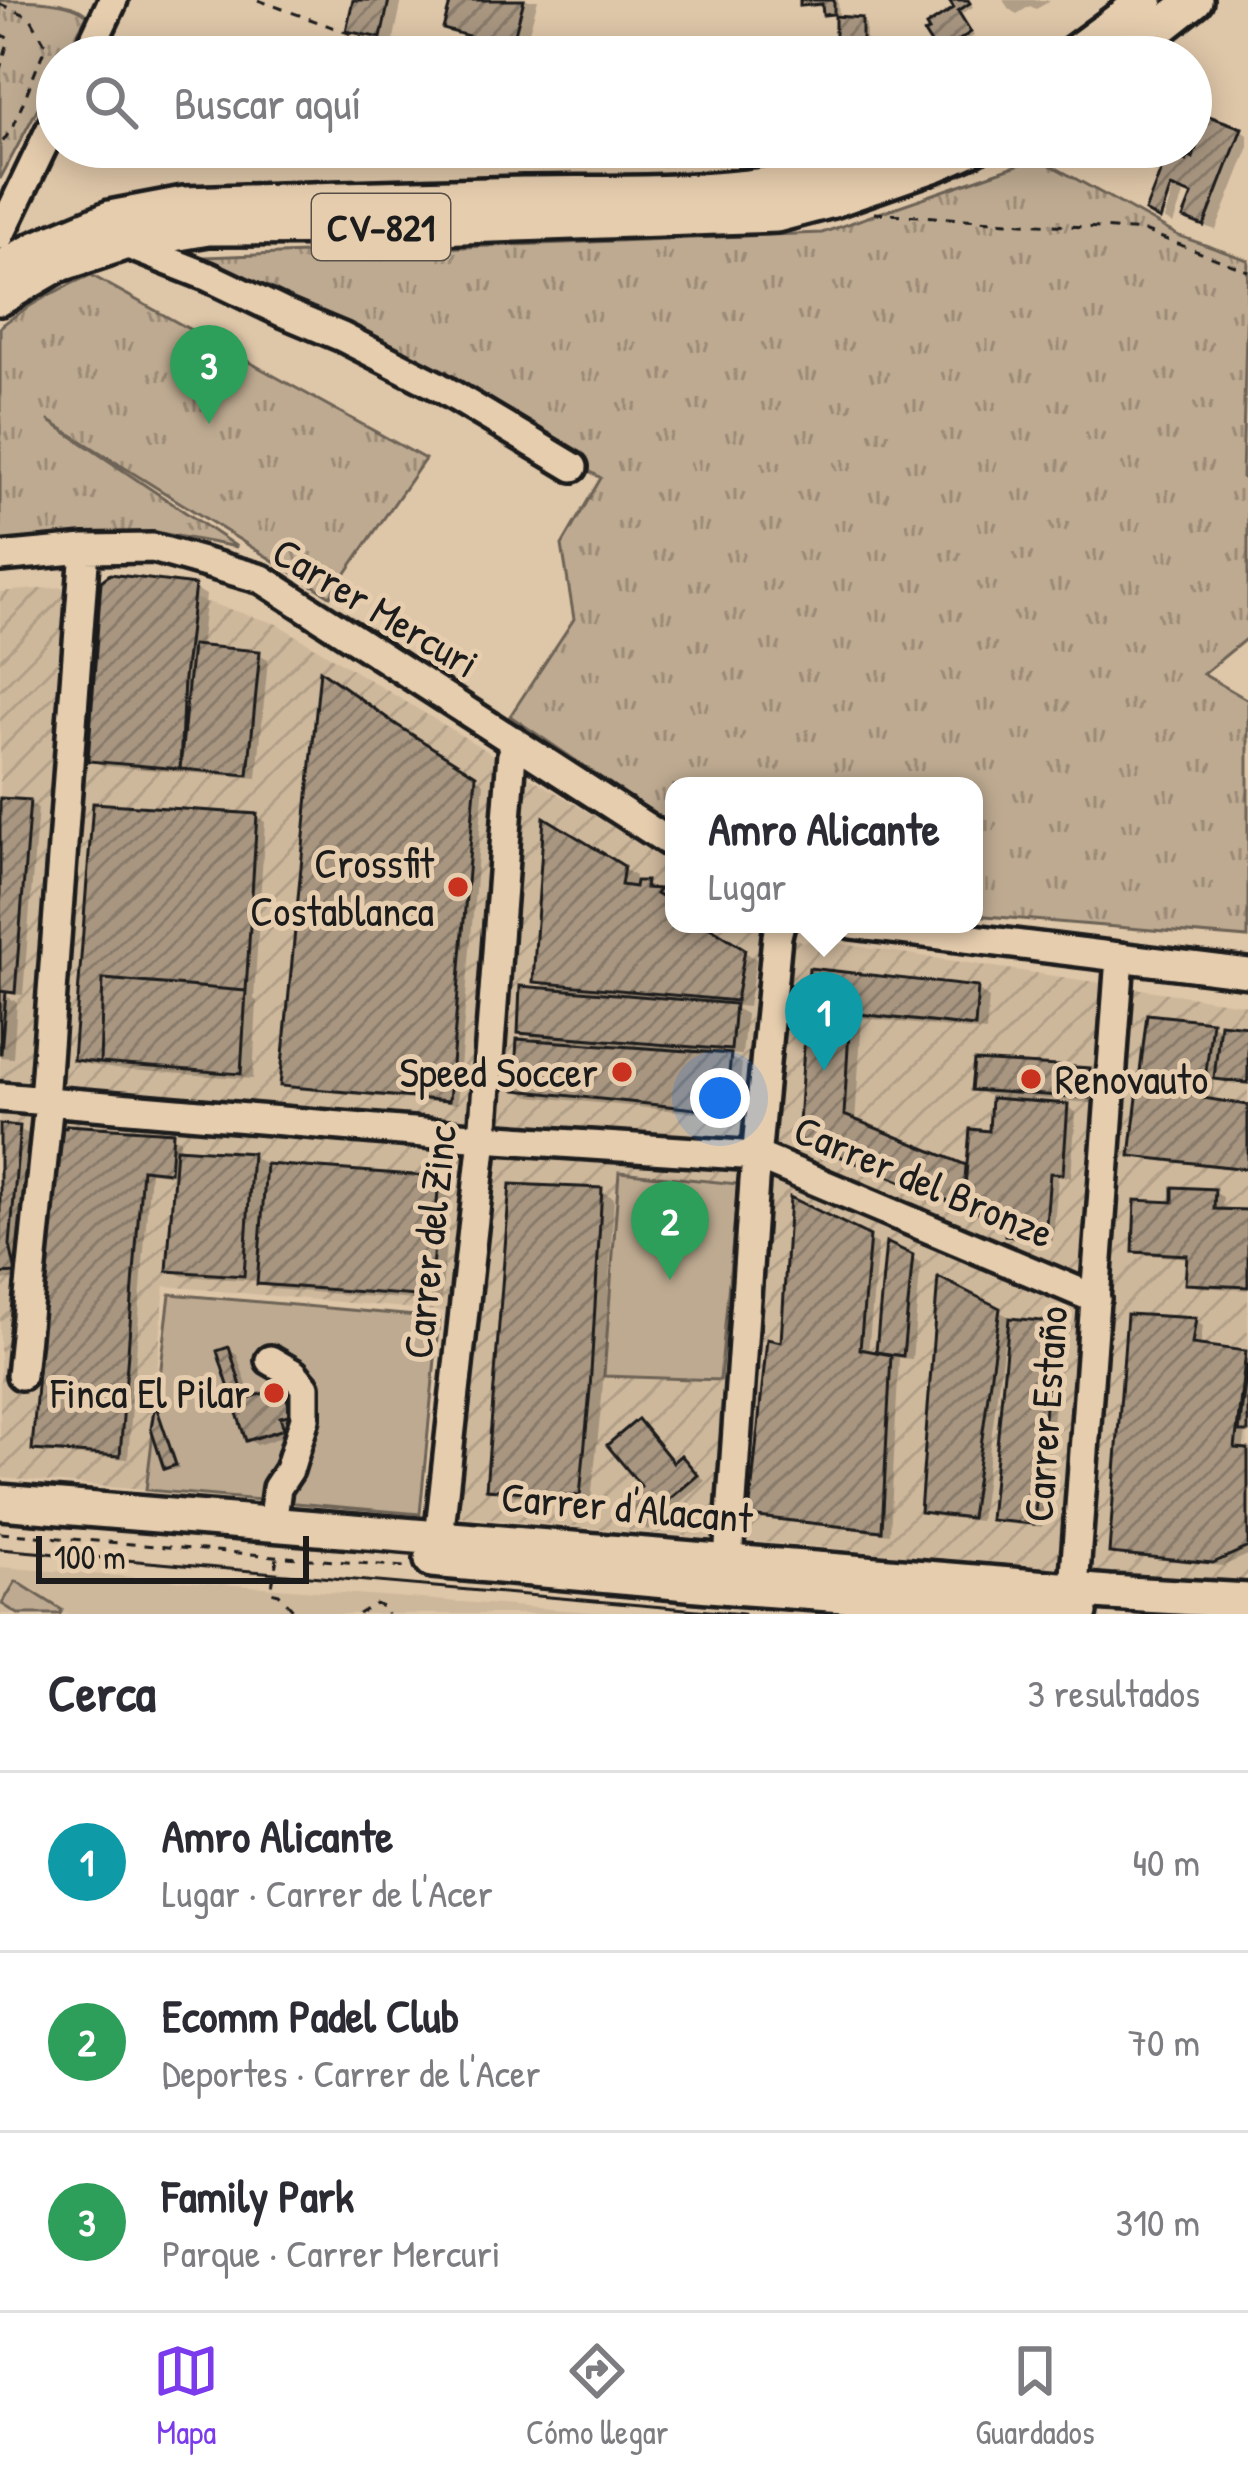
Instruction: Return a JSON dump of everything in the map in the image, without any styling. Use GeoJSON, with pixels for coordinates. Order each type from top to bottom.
{"type":"FeatureCollection","features":[{"type":"Feature","properties":{"kind":"main road"},"geometry":{"type":"LineString","coordinates":[[1098,36],[1146,0]]}},
{"type":"Feature","properties":{"kind":"main road"},"geometry":{"type":"LineString","coordinates":[[1150,36],[1195,0]]}},
{"type":"Feature","properties":{"kind":"main road","name":"CV-821"},"geometry":{"type":"LineString","coordinates":[[0,268],[110,218],[184,204],[646,192],[786,183],[839,168]]}},
{"type":"Feature","properties":{"kind":"main road","name":"CV-821"},"geometry":{"type":"LineString","coordinates":[[0,298],[57,265],[123,243],[208,228],[776,215],[925,168]]}},
{"type":"Feature","properties":{"kind":"main road","name":"Carrer d'Alacant"},"geometry":{"type":"LineString","coordinates":[[0,1502],[275,1540],[439,1538],[1074,1589],[1241,1597]]}},
{"type":"Feature","properties":{"kind":"main road","name":"Carrer d'Alacant"},"geometry":{"type":"LineString","coordinates":[[0,1521],[732,1587],[1103,1614]]}},
{"type":"Feature","properties":{"kind":"street"},"geometry":{"type":"LineString","coordinates":[[96,36],[113,0]]}},
{"type":"Feature","properties":{"kind":"street"},"geometry":{"type":"LineString","coordinates":[[0,235],[36,160]]}},
{"type":"Feature","properties":{"kind":"street"},"geometry":{"type":"LineString","coordinates":[[123,243],[342,337],[436,385],[573,467]]}},
{"type":"Feature","properties":{"kind":"street"},"geometry":{"type":"LineString","coordinates":[[21,1375],[46,1101],[85,548]]}},
{"type":"Feature","properties":{"kind":"street","name":"Carrer Mercuri"},"geometry":{"type":"LineString","coordinates":[[0,557],[85,548],[154,548],[262,579],[665,838]]}},
{"type":"Feature","properties":{"kind":"street","name":"Carrer del Zinc"},"geometry":{"type":"LineString","coordinates":[[439,1538],[483,1138],[513,740]]}},
{"type":"Feature","properties":{"kind":"street"},"geometry":{"type":"LineString","coordinates":[[728,1560],[757,1156],[779,933]]}},
{"type":"Feature","properties":{"kind":"street"},"geometry":{"type":"LineString","coordinates":[[925,933],[1248,973]]}},
{"type":"Feature","properties":{"kind":"street","name":"Carrer Estaño"},"geometry":{"type":"LineString","coordinates":[[1074,1589],[1120,957]]}},
{"type":"Feature","properties":{"kind":"street","name":"Carrer del Bronze"},"geometry":{"type":"LineString","coordinates":[[0,1096],[483,1138],[757,1156],[1096,1299]]}},
{"type":"Feature","properties":{"kind":"street"},"geometry":{"type":"LineString","coordinates":[[270,1360],[305,1387],[305,1418],[289,1470],[278,1488],[275,1540]]}},
{"type":"Feature","properties":{"kind":"path"},"geometry":{"type":"LineString","coordinates":[[258,0],[357,36]]}},
{"type":"Feature","properties":{"kind":"path"},"geometry":{"type":"LineString","coordinates":[[0,4],[30,17],[41,36]]}},
{"type":"Feature","properties":{"kind":"path"},"geometry":{"type":"LineString","coordinates":[[0,33],[9,39],[0,69]]}},
{"type":"Feature","properties":{"kind":"path"},"geometry":{"type":"LineString","coordinates":[[0,146],[14,125],[36,69]]}},
{"type":"Feature","properties":{"kind":"path"},"geometry":{"type":"LineString","coordinates":[[833,200],[879,215],[1144,230],[1248,271]]}},
{"type":"Feature","properties":{"kind":"path"},"geometry":{"type":"LineString","coordinates":[[275,1540],[271,1592],[279,1594],[297,1614]]}},
{"type":"Feature","properties":{"kind":"path"},"geometry":{"type":"LineString","coordinates":[[358,1614],[376,1604],[385,1607],[387,1614]]}},
{"type":"Feature","properties":{"kind":"shaded area"},"geometry":{"type":"Polygon","coordinates":[[[139,581],[277,624],[665,859],[665,933],[788,933],[803,942],[815,940],[1248,1005],[1248,1575],[1239,1583],[427,1514],[449,1312],[165,1286],[146,1490],[0,1478],[0,592],[139,581]]]}},
{"type":"Feature","properties":{"kind":"shaded area"},"geometry":{"type":"Polygon","coordinates":[[[0,1567],[617,1614],[0,1614],[0,1567]]]}},
{"type":"Feature","properties":{"kind":"green space"},"geometry":{"type":"Polygon","coordinates":[[[0,0],[80,10],[87,15],[76,36],[36,36],[36,111],[0,179],[0,0]]]}},
{"type":"Feature","properties":{"kind":"green space"},"geometry":{"type":"Polygon","coordinates":[[[1009,168],[1056,168],[1179,236],[1248,260],[1242,477],[1248,481],[1248,637],[1203,674],[1248,700],[1248,938],[983,916],[983,777],[665,777],[665,821],[510,716],[574,619],[562,545],[601,478],[373,344],[179,258],[822,233],[1009,168]]]}},
{"type":"Feature","properties":{"kind":"green space"},"geometry":{"type":"Polygon","coordinates":[[[91,275],[425,459],[330,596],[48,420],[237,547],[160,533],[0,543],[0,327],[91,275]]]}},
{"type":"Feature","properties":{"kind":"green space"},"geometry":{"type":"Polygon","coordinates":[[[619,1172],[738,1184],[720,1380],[604,1376],[619,1172]]]}},
{"type":"Feature","properties":{"kind":"green space"},"geometry":{"type":"Polygon","coordinates":[[[170,1294],[439,1318],[420,1514],[146,1490],[170,1294]]]}},
{"type":"Feature","properties":{"kind":"green space"},"geometry":{"type":"Polygon","coordinates":[[[16,1581],[62,1610],[60,1614],[18,1614],[2,1604],[16,1581]]]}},
{"type":"Feature","properties":{"kind":"building"},"geometry":{"type":"Polygon","coordinates":[[[353,0],[389,0],[381,36],[346,31],[353,0]]]}},
{"type":"Feature","properties":{"kind":"building"},"geometry":{"type":"Polygon","coordinates":[[[451,0],[524,0],[514,36],[468,36],[443,29],[451,0]]]}},
{"type":"Feature","properties":{"kind":"building"},"geometry":{"type":"Polygon","coordinates":[[[800,0],[834,0],[834,14],[823,15],[822,4],[800,6],[800,0]]]}},
{"type":"Feature","properties":{"kind":"building"},"geometry":{"type":"Polygon","coordinates":[[[949,0],[968,0],[958,11],[971,32],[926,36],[926,26],[954,8],[949,0]]]}},
{"type":"Feature","properties":{"kind":"building"},"geometry":{"type":"Polygon","coordinates":[[[835,16],[862,18],[862,36],[835,36],[835,16]]]}},
{"type":"Feature","properties":{"kind":"building"},"geometry":{"type":"Polygon","coordinates":[[[1212,117],[1242,128],[1204,226],[1183,218],[1192,195],[1171,187],[1160,220],[1145,211],[1162,168],[1212,168],[1212,117]]]}},
{"type":"Feature","properties":{"kind":"building"},"geometry":{"type":"Polygon","coordinates":[[[110,574],[195,585],[180,769],[88,761],[101,581],[110,574]]]}},
{"type":"Feature","properties":{"kind":"building"},"geometry":{"type":"Polygon","coordinates":[[[192,645],[260,651],[248,775],[180,769],[192,645]]]}},
{"type":"Feature","properties":{"kind":"building"},"geometry":{"type":"Polygon","coordinates":[[[320,670],[476,775],[449,1101],[280,1086],[320,670]]]}},
{"type":"Feature","properties":{"kind":"building"},"geometry":{"type":"Polygon","coordinates":[[[0,798],[30,800],[15,993],[0,991],[0,798]]]}},
{"type":"Feature","properties":{"kind":"building"},"geometry":{"type":"Polygon","coordinates":[[[93,803],[257,814],[246,991],[103,979],[100,1063],[73,1060],[93,803]]]}},
{"type":"Feature","properties":{"kind":"building"},"geometry":{"type":"Polygon","coordinates":[[[544,817],[624,866],[621,885],[635,887],[636,881],[646,881],[645,888],[660,889],[656,894],[665,900],[665,933],[719,933],[745,949],[736,1001],[533,982],[544,817]]]}},
{"type":"Feature","properties":{"kind":"building"},"geometry":{"type":"Polygon","coordinates":[[[809,968],[978,987],[975,1027],[850,1013],[844,1115],[966,1165],[963,1207],[798,1139],[809,968]]]}},
{"type":"Feature","properties":{"kind":"building"},"geometry":{"type":"Polygon","coordinates":[[[103,979],[246,991],[241,1074],[100,1063],[103,979]]]}},
{"type":"Feature","properties":{"kind":"building"},"geometry":{"type":"Polygon","coordinates":[[[520,986],[735,1004],[731,1050],[518,1033],[520,986]]]}},
{"type":"Feature","properties":{"kind":"building"},"geometry":{"type":"Polygon","coordinates":[[[0,991],[6,992],[1,1053],[0,1053],[0,991]]]}},
{"type":"Feature","properties":{"kind":"building"},"geometry":{"type":"Polygon","coordinates":[[[1147,1014],[1212,1021],[1203,1098],[1248,1105],[1248,1169],[1130,1156],[1147,1014]]]}},
{"type":"Feature","properties":{"kind":"building"},"geometry":{"type":"Polygon","coordinates":[[[1220,1023],[1248,1026],[1248,1083],[1214,1079],[1220,1023]]]}},
{"type":"Feature","properties":{"kind":"building","name":"Speed Soccer"},"geometry":{"type":"Polygon","coordinates":[[[517,1039],[731,1054],[725,1112],[514,1090],[517,1039]]]}},
{"type":"Feature","properties":{"kind":"building","name":"Renovauto"},"geometry":{"type":"Polygon","coordinates":[[[974,1061],[1090,1068],[1089,1098],[971,1090],[974,1061]]]}},
{"type":"Feature","properties":{"kind":"building"},"geometry":{"type":"Polygon","coordinates":[[[991,1098],[1068,1104],[1063,1174],[1050,1173],[1045,1238],[1005,1235],[1007,1213],[963,1210],[970,1129],[989,1131],[991,1098]]]}},
{"type":"Feature","properties":{"kind":"building"},"geometry":{"type":"Polygon","coordinates":[[[0,1124],[20,1126],[10,1245],[16,1273],[0,1274],[0,1124]]]}},
{"type":"Feature","properties":{"kind":"building"},"geometry":{"type":"Polygon","coordinates":[[[57,1127],[173,1132],[170,1172],[142,1169],[120,1456],[32,1450],[57,1127]]]}},
{"type":"Feature","properties":{"kind":"building"},"geometry":{"type":"Polygon","coordinates":[[[176,1148],[252,1153],[244,1276],[167,1271],[176,1148]]]}},
{"type":"Feature","properties":{"kind":"building"},"geometry":{"type":"Polygon","coordinates":[[[266,1164],[439,1177],[430,1297],[257,1284],[266,1164]]]}},
{"type":"Feature","properties":{"kind":"building"},"geometry":{"type":"Polygon","coordinates":[[[510,1184],[602,1188],[580,1496],[486,1489],[510,1184]]]}},
{"type":"Feature","properties":{"kind":"building"},"geometry":{"type":"Polygon","coordinates":[[[1173,1187],[1215,1189],[1214,1209],[1248,1210],[1248,1287],[1185,1284],[1187,1255],[1133,1252],[1135,1200],[1173,1202],[1173,1187]]]}},
{"type":"Feature","properties":{"kind":"building"},"geometry":{"type":"Polygon","coordinates":[[[790,1197],[870,1236],[860,1349],[891,1355],[882,1531],[749,1516],[767,1339],[781,1342],[790,1197]]]}},
{"type":"Feature","properties":{"kind":"building"},"geometry":{"type":"Polygon","coordinates":[[[886,1242],[913,1255],[903,1356],[876,1352],[886,1242]]]}},
{"type":"Feature","properties":{"kind":"building"},"geometry":{"type":"Polygon","coordinates":[[[938,1277],[1000,1308],[971,1518],[920,1512],[938,1277]]]}},
{"type":"Feature","properties":{"kind":"building"},"geometry":{"type":"Polygon","coordinates":[[[1127,1314],[1196,1318],[1192,1344],[1246,1351],[1235,1448],[1248,1449],[1248,1547],[1213,1563],[1109,1553],[1127,1314]]]}},
{"type":"Feature","properties":{"kind":"building"},"geometry":{"type":"Polygon","coordinates":[[[1009,1318],[1053,1322],[1034,1524],[990,1520],[1009,1318]]]}},
{"type":"Feature","properties":{"kind":"building","name":"Finca El Pilar"},"geometry":{"type":"Polygon","coordinates":[[[229,1347],[245,1399],[283,1387],[292,1414],[280,1417],[284,1429],[246,1441],[217,1351],[229,1347]]]}},
{"type":"Feature","properties":{"kind":"building"},"geometry":{"type":"Polygon","coordinates":[[[1247,1366],[1248,1432],[1239,1432],[1247,1366]]]}},
{"type":"Feature","properties":{"kind":"building"},"geometry":{"type":"Polygon","coordinates":[[[155,1403],[176,1465],[164,1469],[151,1429],[155,1403]]]}},
{"type":"Feature","properties":{"kind":"building"},"geometry":{"type":"Polygon","coordinates":[[[638,1419],[673,1462],[681,1455],[698,1475],[637,1527],[619,1505],[641,1486],[607,1445],[638,1419]]]}},
{"type":"Feature","properties":{"kind":"tram line"},"geometry":{"type":"LineString","coordinates":[[0,1549],[743,1614]]}},
{"type":"Feature","properties":{"kind":"place","name":"Family Park"},"geometry":{"type":"Point","coordinates":[209,424]}},
{"type":"Feature","properties":{"kind":"place","name":"Crossfit Costablanca"},"geometry":{"type":"Point","coordinates":[458,887]}},
{"type":"Feature","properties":{"kind":"place","name":"Amro Alicante"},"geometry":{"type":"Point","coordinates":[824,1071]}},
{"type":"Feature","properties":{"kind":"place","name":"Speed Soccer"},"geometry":{"type":"Point","coordinates":[622,1072]}},
{"type":"Feature","properties":{"kind":"place","name":"Renovauto"},"geometry":{"type":"Point","coordinates":[1031,1079]}},
{"type":"Feature","properties":{"kind":"place","name":"Ecomm Padel Club"},"geometry":{"type":"Point","coordinates":[670,1280]}},
{"type":"Feature","properties":{"kind":"place","name":"Finca El Pilar"},"geometry":{"type":"Point","coordinates":[274,1393]}}]}
